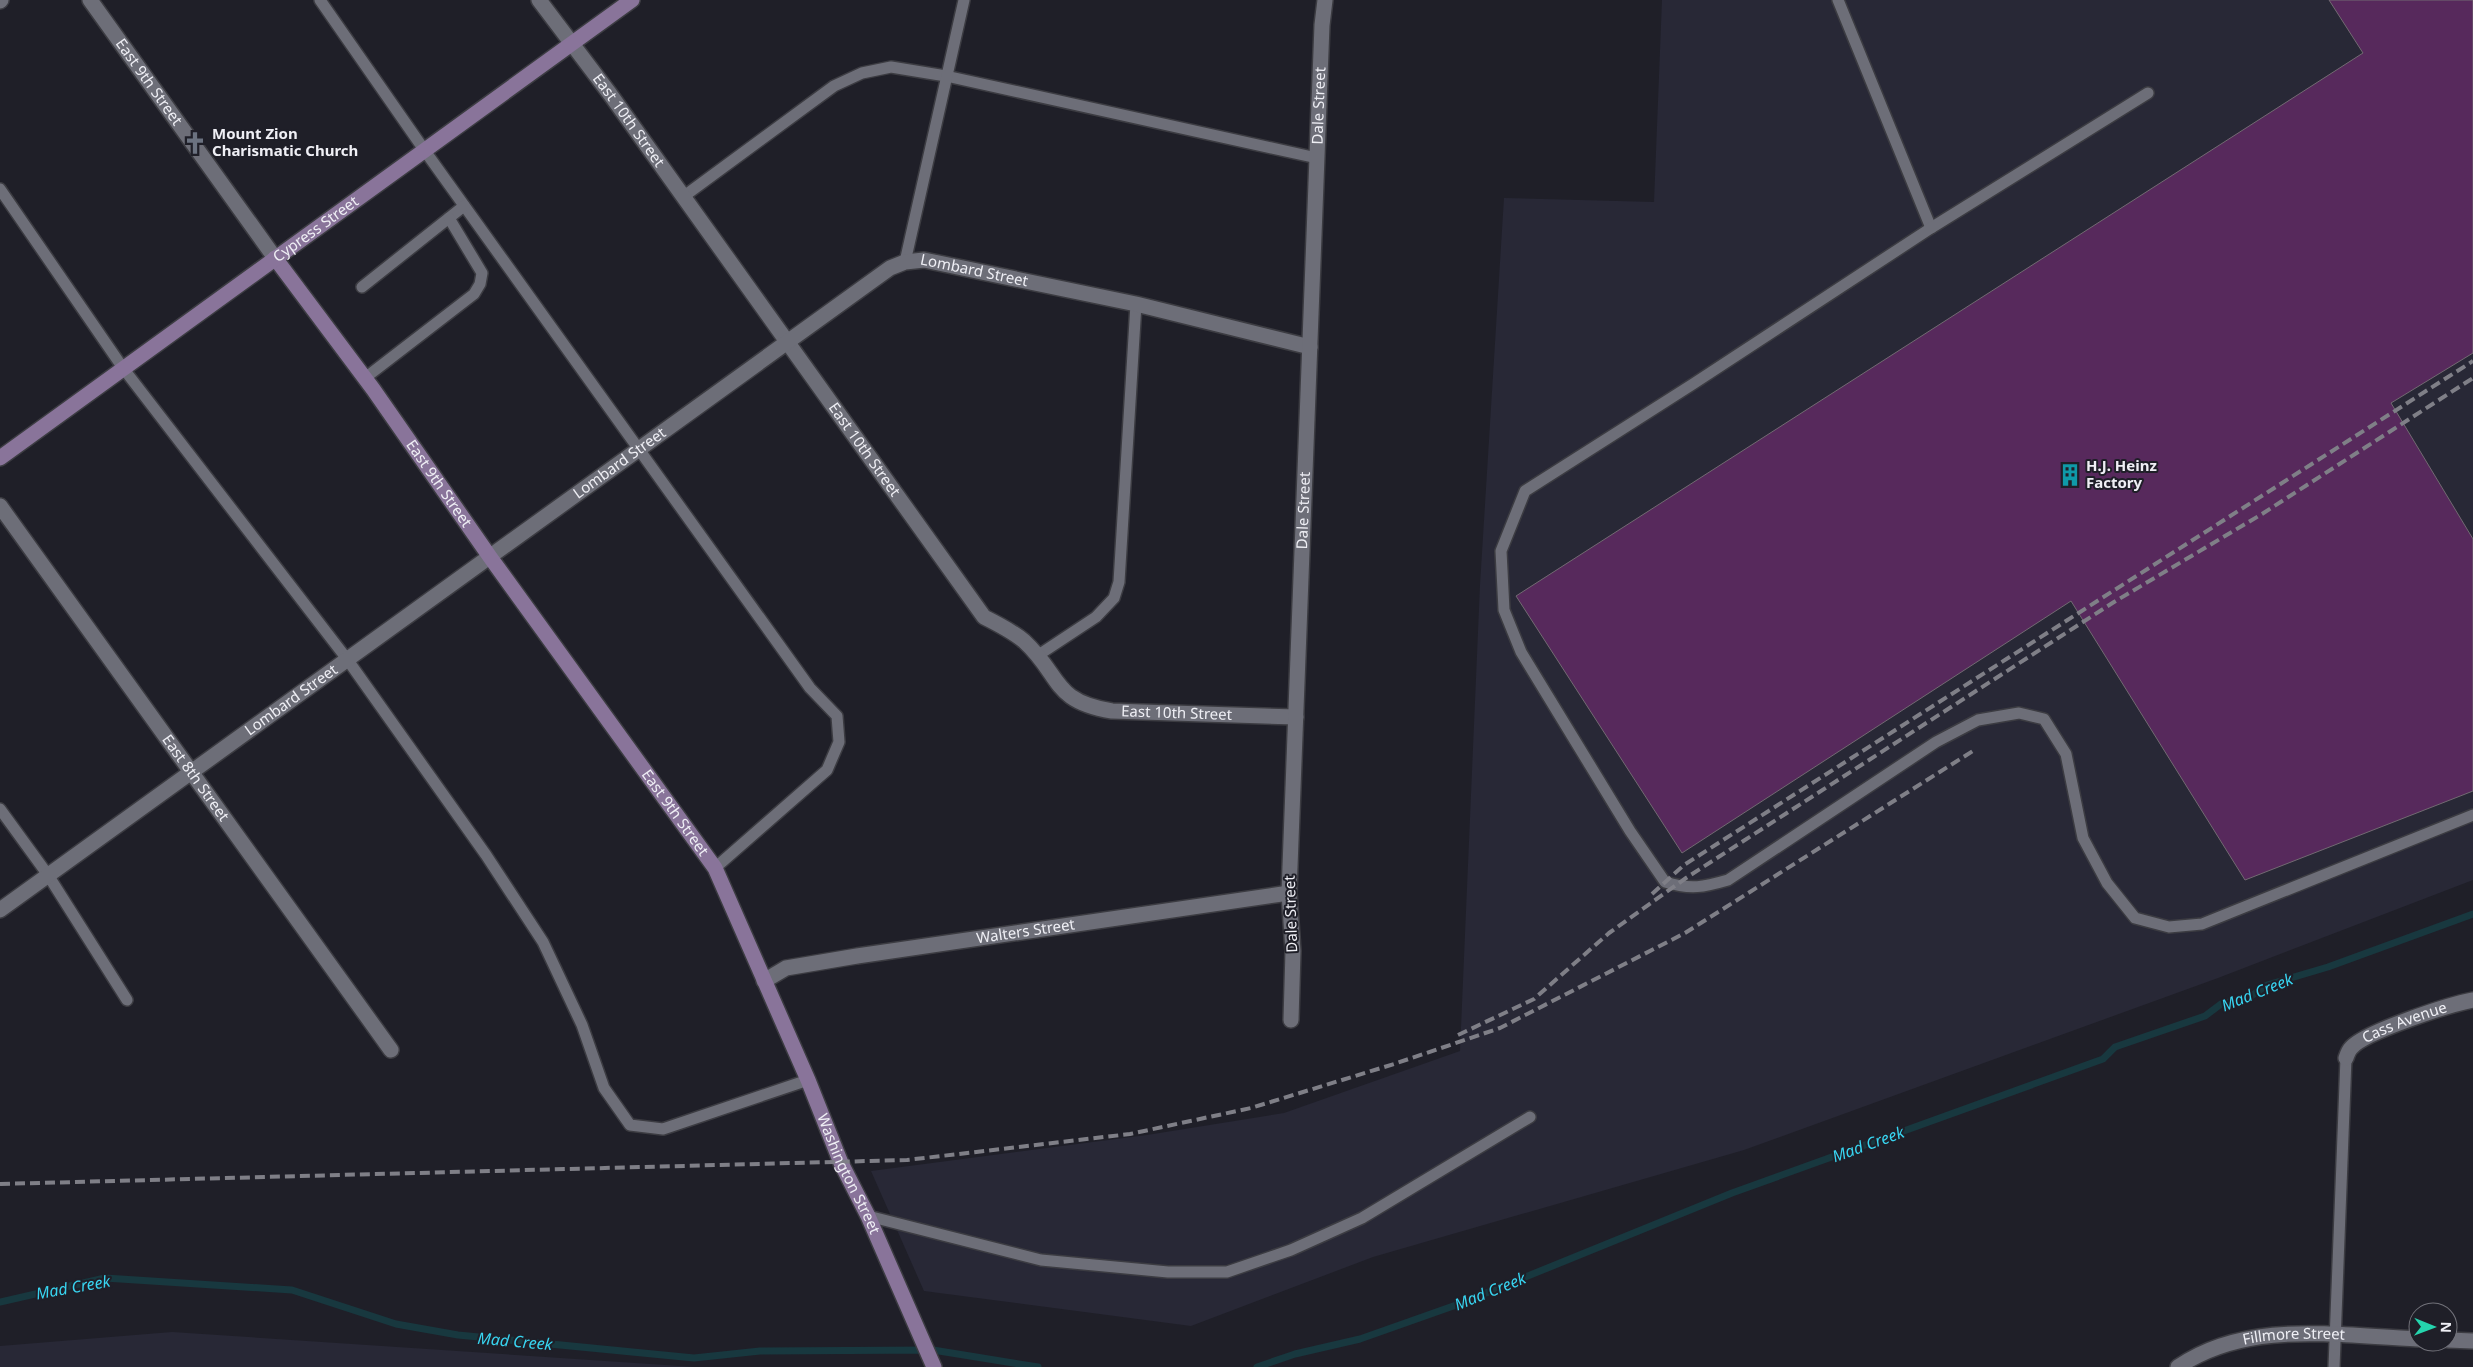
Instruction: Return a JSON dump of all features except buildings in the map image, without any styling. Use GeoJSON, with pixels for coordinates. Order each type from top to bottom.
{"type":"FeatureCollection","features":[{"type":"Feature","properties":{"kind":"main road","name":"Cypress Street"},"geometry":{"type":"LineString","coordinates":[[0,458],[632,0]]}},
{"type":"Feature","properties":{"kind":"main road","name":"East 9th Street"},"geometry":{"type":"LineString","coordinates":[[275,258],[365,378],[490,557],[715,868],[764,981]]}},
{"type":"Feature","properties":{"kind":"main road","name":"Washington Street"},"geometry":{"type":"LineString","coordinates":[[764,981],[808,1080],[841,1162],[868,1216],[934,1367]]}},
{"type":"Feature","properties":{"kind":"street","name":"East 9th Street"},"geometry":{"type":"LineString","coordinates":[[90,0],[275,258]]}},
{"type":"Feature","properties":{"kind":"street","name":"East 10th Street"},"geometry":{"type":"LineString","coordinates":[[539,0],[682,195],[984,617],[1009,629],[1037,656],[1060,689],[1076,701],[1091,708],[1112,711],[1296,717]]}},
{"type":"Feature","properties":{"kind":"street","name":"Dale Street"},"geometry":{"type":"LineString","coordinates":[[1291,1020],[1293,951],[1289,893],[1324,0]]}},
{"type":"Feature","properties":{"kind":"street","name":"Lombard Street"},"geometry":{"type":"LineString","coordinates":[[0,910],[890,268],[905,262],[924,260],[1136,304],[1310,347]]}},
{"type":"Feature","properties":{"kind":"street","name":"East 8th Street"},"geometry":{"type":"LineString","coordinates":[[0,506],[391,1050]]}},
{"type":"Feature","properties":{"kind":"street","name":"Walters Street"},"geometry":{"type":"LineString","coordinates":[[764,981],[786,968],[857,956],[1289,893]]}},
{"type":"Feature","properties":{"kind":"street","name":"Cass Avenue"},"geometry":{"type":"LineString","coordinates":[[2346,1058],[2351,1047],[2365,1038],[2396,1024],[2473,1000]]}},
{"type":"Feature","properties":{"kind":"street","name":"Fillmore Street"},"geometry":{"type":"LineString","coordinates":[[2178,1367],[2216,1347],[2239,1339],[2283,1334],[2408,1339]]}},
{"type":"Feature","properties":{"kind":"street"},"geometry":{"type":"LineString","coordinates":[[2458,1340],[2473,1341]]}},
{"type":"Feature","properties":{"kind":"lane"},"geometry":{"type":"LineString","coordinates":[[320,0],[464,206],[810,688],[837,716],[839,742],[826,770],[715,868]]}},
{"type":"Feature","properties":{"kind":"lane"},"geometry":{"type":"LineString","coordinates":[[905,262],[964,0]]}},
{"type":"Feature","properties":{"kind":"lane"},"geometry":{"type":"LineString","coordinates":[[1838,0],[1931,228]]}},
{"type":"Feature","properties":{"kind":"lane"},"geometry":{"type":"LineString","coordinates":[[682,195],[834,86],[862,73],[891,67],[946,76],[1317,158]]}},
{"type":"Feature","properties":{"kind":"lane"},"geometry":{"type":"LineString","coordinates":[[2148,93],[1931,228],[1525,492],[1501,551],[1504,610],[1521,652],[1630,831],[1665,882],[1699,889],[1728,880],[1936,742],[1978,720],[2019,713],[2044,719],[2066,754],[2083,838],[2107,883],[2136,918],[2169,927],[2202,924],[2473,815]]}},
{"type":"Feature","properties":{"kind":"lane"},"geometry":{"type":"LineString","coordinates":[[0,188],[122,368],[347,659],[486,855],[543,942],[582,1025],[604,1088],[630,1125],[663,1129],[808,1080]]}},
{"type":"Feature","properties":{"kind":"lane"},"geometry":{"type":"LineString","coordinates":[[362,287],[464,206]]}},
{"type":"Feature","properties":{"kind":"lane"},"geometry":{"type":"LineString","coordinates":[[365,378],[474,294],[480,284],[482,273],[449,218]]}},
{"type":"Feature","properties":{"kind":"lane"},"geometry":{"type":"LineString","coordinates":[[1037,656],[1096,617],[1114,598],[1119,582],[1136,304]]}},
{"type":"Feature","properties":{"kind":"lane"},"geometry":{"type":"LineString","coordinates":[[0,809],[48,875],[128,1000]]}},
{"type":"Feature","properties":{"kind":"lane"},"geometry":{"type":"LineString","coordinates":[[2334,1367],[2346,1058]]}},
{"type":"Feature","properties":{"kind":"lane"},"geometry":{"type":"LineString","coordinates":[[868,1216],[1040,1260],[1168,1272],[1227,1272],[1291,1250],[1362,1218],[1530,1117]]}},
{"type":"Feature","properties":{"kind":"shaded area"},"geometry":{"type":"Polygon","coordinates":[[[1662,0],[2473,0],[2473,880],[2218,978],[1744,1150],[1373,1257],[1191,1326],[924,1291],[871,1171],[1147,1135],[1284,1113],[1460,1051],[1480,585],[1504,198],[1654,202],[1662,0]]]}},
{"type":"Feature","properties":{"kind":"shaded area"},"geometry":{"type":"Polygon","coordinates":[[[172,1332],[695,1367],[0,1367],[0,1346],[172,1332]]]}},
{"type":"Feature","properties":{"kind":"waterway","name":"Mad Creek"},"geometry":{"type":"LineString","coordinates":[[1257,1367],[1295,1354],[1360,1339],[1459,1304],[1732,1193],[2103,1059],[2115,1047],[2205,1016],[2221,1004],[2250,997],[2267,985],[2328,967],[2473,914]]}},
{"type":"Feature","properties":{"kind":"waterway","name":"Mad Creek"},"geometry":{"type":"LineString","coordinates":[[0,1302],[105,1278],[292,1290],[396,1324],[458,1335],[694,1358],[760,1351],[933,1350],[1038,1367]]}},
{"type":"Feature","properties":{"kind":"railway"},"geometry":{"type":"LineString","coordinates":[[1652,894],[1684,865],[2473,361]]}},
{"type":"Feature","properties":{"kind":"railway"},"geometry":{"type":"LineString","coordinates":[[1458,1035],[1534,999],[1609,933],[1686,878],[2114,602],[2262,514],[2473,378]]}},
{"type":"Feature","properties":{"kind":"railway"},"geometry":{"type":"LineString","coordinates":[[0,1184],[907,1160],[1130,1134],[1251,1108],[1394,1064],[1500,1028],[1685,933],[1976,749]]}},
{"type":"Feature","properties":{"kind":"place","name":"Mount Zion Charismatic Church"},"geometry":{"type":"Point","coordinates":[195,143]}},
{"type":"Feature","properties":{"kind":"place","name":"H.J. Heinz Factory"},"geometry":{"type":"Point","coordinates":[2070,475]}}]}
